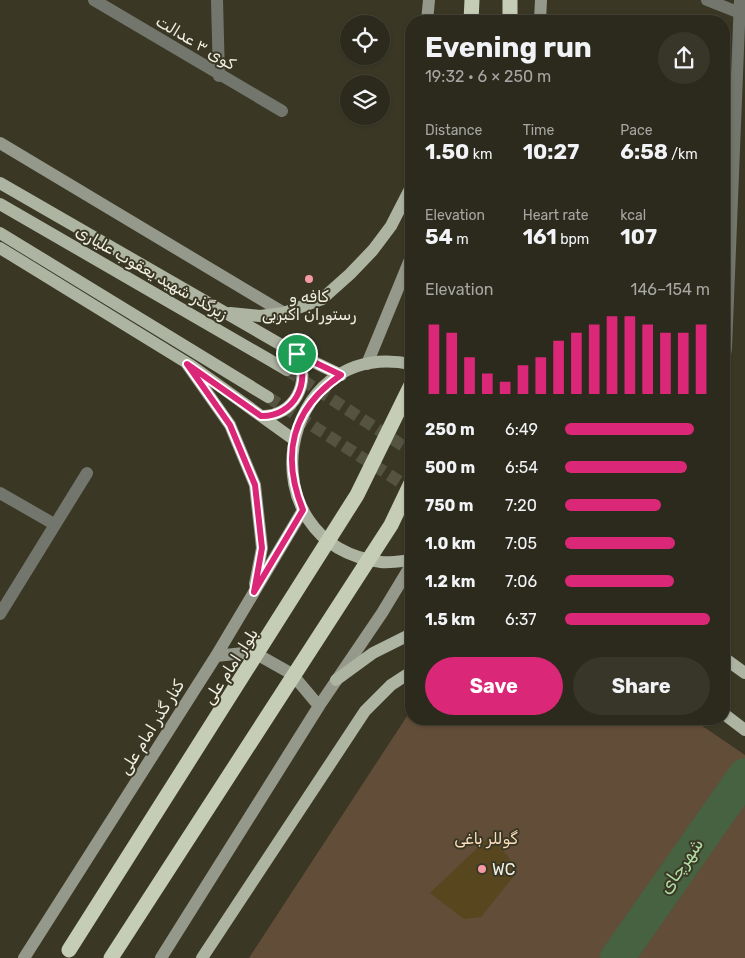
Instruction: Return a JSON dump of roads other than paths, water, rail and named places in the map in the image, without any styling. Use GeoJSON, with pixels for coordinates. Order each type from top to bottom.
{"type":"FeatureCollection","features":[{"type":"Feature","properties":{"kind":"highway"},"geometry":{"type":"LineString","coordinates":[[471,15],[472,0]]}},
{"type":"Feature","properties":{"kind":"highway"},"geometry":{"type":"LineString","coordinates":[[510,0],[510,15]]}},
{"type":"Feature","properties":{"kind":"highway","name":"بلوار امام علی"},"geometry":{"type":"LineString","coordinates":[[67,954],[357,495],[405,397]]}},
{"type":"Feature","properties":{"kind":"highway"},"geometry":{"type":"LineString","coordinates":[[111,958],[391,525],[405,496]]}},
{"type":"Feature","properties":{"kind":"main road"},"geometry":{"type":"LineString","coordinates":[[428,15],[429,0]]}},
{"type":"Feature","properties":{"kind":"main road"},"geometry":{"type":"LineString","coordinates":[[540,15],[541,0]]}},
{"type":"Feature","properties":{"kind":"main road"},"geometry":{"type":"LineString","coordinates":[[0,143],[284,313]]}},
{"type":"Feature","properties":{"kind":"main road"},"geometry":{"type":"LineString","coordinates":[[0,183],[297,354],[341,375]]}},
{"type":"Feature","properties":{"kind":"main road"},"geometry":{"type":"LineString","coordinates":[[224,312],[260,316],[284,313],[322,299],[373,250],[391,226],[405,199]]}},
{"type":"Feature","properties":{"kind":"main road","name":"زیرگذر شهید یعقوب علیاری"},"geometry":{"type":"LineString","coordinates":[[0,204],[287,370]]}},
{"type":"Feature","properties":{"kind":"main road"},"geometry":{"type":"LineString","coordinates":[[0,233],[268,397]]}},
{"type":"Feature","properties":{"kind":"main road"},"geometry":{"type":"LineString","coordinates":[[0,248],[187,364],[293,439]]}},
{"type":"Feature","properties":{"kind":"main road"},"geometry":{"type":"LineString","coordinates":[[367,364],[405,277]]}},
{"type":"Feature","properties":{"kind":"main road"},"geometry":{"type":"LineString","coordinates":[[261,416],[272,416],[280,413],[298,393],[304,375],[302,364],[297,354]]}},
{"type":"Feature","properties":{"kind":"main road"},"geometry":{"type":"LineString","coordinates":[[405,363],[397,361],[367,364],[341,375],[316,396],[298,424],[293,439],[290,464],[294,488],[303,510],[323,536],[350,554],[382,562],[405,560]]}},
{"type":"Feature","properties":{"kind":"main road"},"geometry":{"type":"LineString","coordinates":[[187,364],[230,425],[255,485],[262,548],[254,592]]}},
{"type":"Feature","properties":{"kind":"main road","name":"کنار گذر امام علی"},"geometry":{"type":"LineString","coordinates":[[24,958],[216,656],[303,510]]}},
{"type":"Feature","properties":{"kind":"main road"},"geometry":{"type":"LineString","coordinates":[[161,958],[319,706],[382,613],[405,575]]}},
{"type":"Feature","properties":{"kind":"main road"},"geometry":{"type":"LineString","coordinates":[[336,680],[373,653],[405,637]]}},
{"type":"Feature","properties":{"kind":"main road"},"geometry":{"type":"LineString","coordinates":[[216,656],[253,652],[292,674],[319,706]]}},
{"type":"Feature","properties":{"kind":"main road"},"geometry":{"type":"LineString","coordinates":[[730,662],[745,672]]}},
{"type":"Feature","properties":{"kind":"main road"},"geometry":{"type":"LineString","coordinates":[[202,958],[365,711],[391,685],[405,676]]}},
{"type":"Feature","properties":{"kind":"main road"},"geometry":{"type":"LineString","coordinates":[[730,719],[745,730]]}},
{"type":"Feature","properties":{"kind":"street","name":"کوی ۳ عدالت"},"geometry":{"type":"LineString","coordinates":[[94,0],[282,112]]}},
{"type":"Feature","properties":{"kind":"street"},"geometry":{"type":"LineString","coordinates":[[217,0],[219,76]]}},
{"type":"Feature","properties":{"kind":"street"},"geometry":{"type":"LineString","coordinates":[[707,0],[740,13]]}},
{"type":"Feature","properties":{"kind":"street"},"geometry":{"type":"LineString","coordinates":[[730,148],[740,0]]}},
{"type":"Feature","properties":{"kind":"street"},"geometry":{"type":"LineString","coordinates":[[0,614],[87,473]]}},
{"type":"Feature","properties":{"kind":"street"},"geometry":{"type":"LineString","coordinates":[[0,493],[54,524]]}},
{"type":"Feature","properties":{"kind":"waterway","name":"شهرچای"},"geometry":{"type":"LineString","coordinates":[[617,958],[745,775]]}},
{"type":"Feature","properties":{"kind":"tunnel"},"geometry":{"type":"LineString","coordinates":[[287,370],[405,447]]}},
{"type":"Feature","properties":{"kind":"tunnel"},"geometry":{"type":"LineString","coordinates":[[268,397],[405,485]]}},
{"type":"Feature","properties":{"kind":"place","name":"کافه و رستوران اکبربی"},"geometry":{"type":"Point","coordinates":[309,279]}},
{"type":"Feature","properties":{"kind":"place","name":"WC"},"geometry":{"type":"Point","coordinates":[482,869]}},
{"type":"Feature","properties":{"kind":"park label","name":"گوللر باغی"},"geometry":{"type":"Point","coordinates":[486,838]}}]}
